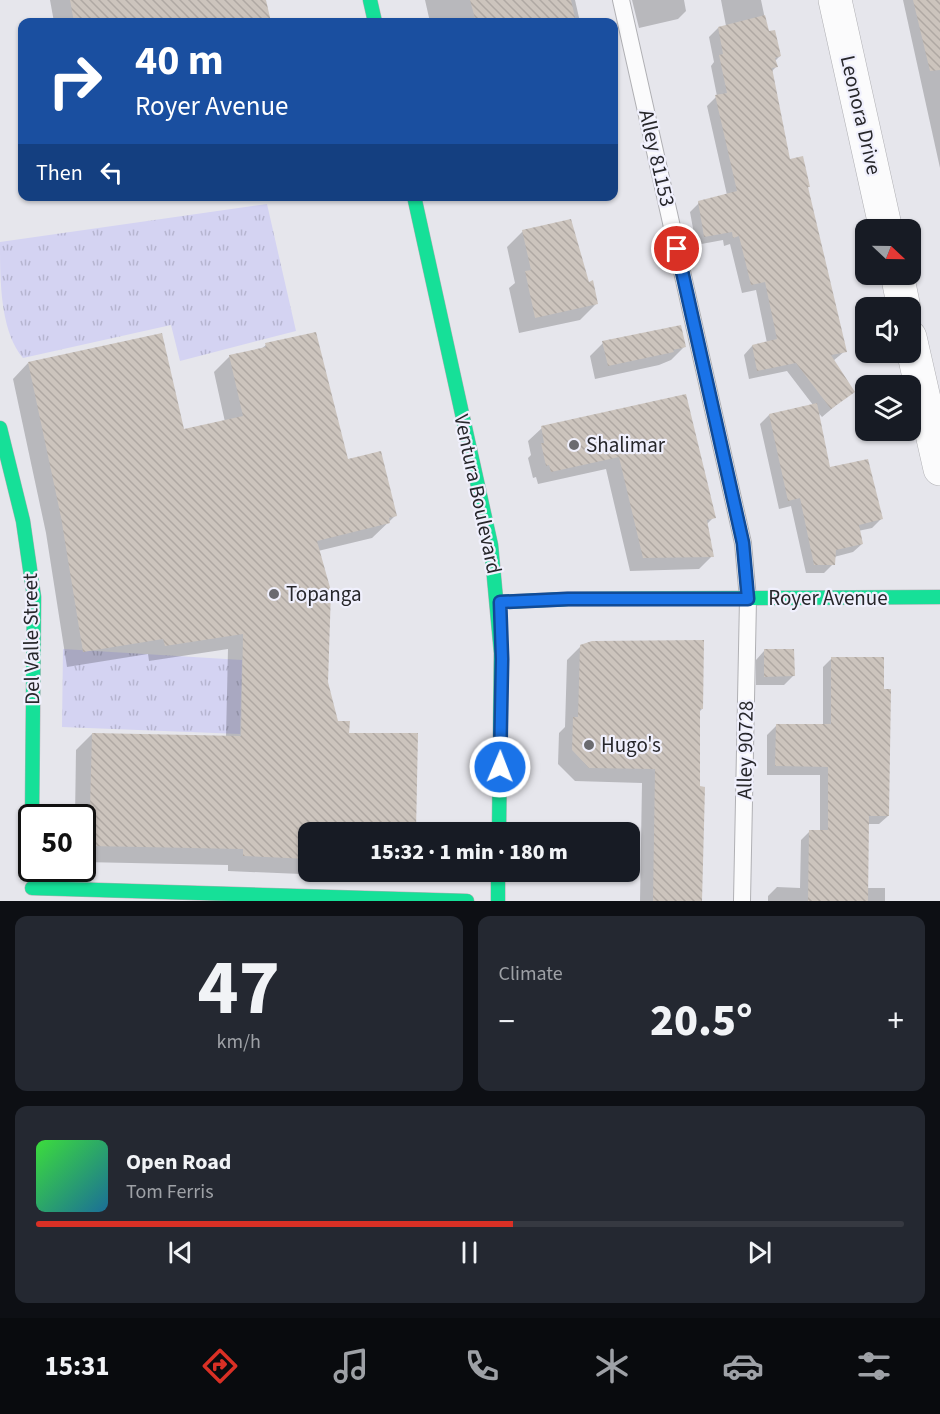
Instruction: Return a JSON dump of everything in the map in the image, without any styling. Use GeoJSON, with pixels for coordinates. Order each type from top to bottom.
{"type":"FeatureCollection","features":[{"type":"Feature","properties":{"kind":"street"},"geometry":{"type":"LineString","coordinates":[[370,0],[374,18]]}},
{"type":"Feature","properties":{"kind":"street","name":"Leonora Drive"},"geometry":{"type":"LineString","coordinates":[[835,0],[884,219]]}},
{"type":"Feature","properties":{"kind":"street","name":"Ventura Boulevard"},"geometry":{"type":"LineString","coordinates":[[415,201],[490,545],[500,602],[502,659],[499,822]]}},
{"type":"Feature","properties":{"kind":"street"},"geometry":{"type":"LineString","coordinates":[[916,363],[940,469]]}},
{"type":"Feature","properties":{"kind":"street","name":"Del Valle Street"},"geometry":{"type":"LineString","coordinates":[[0,428],[23,521],[34,597],[32,804]]}},
{"type":"Feature","properties":{"kind":"street","name":"Royer Avenue"},"geometry":{"type":"LineString","coordinates":[[500,602],[568,599],[940,597]]}},
{"type":"Feature","properties":{"kind":"street"},"geometry":{"type":"LineString","coordinates":[[498,882],[498,901]]}},
{"type":"Feature","properties":{"kind":"street"},"geometry":{"type":"LineString","coordinates":[[32,886],[467,901]]}},
{"type":"Feature","properties":{"kind":"lane","name":"Alley 81153"},"geometry":{"type":"LineString","coordinates":[[621,0],[743,543],[748,599]]}},
{"type":"Feature","properties":{"kind":"lane","name":"Alley 90728"},"geometry":{"type":"LineString","coordinates":[[742,901],[748,599]]}},
{"type":"Feature","properties":{"kind":"green space"},"geometry":{"type":"Polygon","coordinates":[[[267,204],[296,331],[180,361],[171,325],[23,358],[15,347],[3,304],[0,242],[267,204]]]}},
{"type":"Feature","properties":{"kind":"green space"},"geometry":{"type":"Polygon","coordinates":[[[63,649],[242,660],[240,734],[62,727],[63,649]]]}},
{"type":"Feature","properties":{"kind":"building"},"geometry":{"type":"Polygon","coordinates":[[[70,0],[266,0],[270,18],[73,18],[70,0]]]}},
{"type":"Feature","properties":{"kind":"building"},"geometry":{"type":"Polygon","coordinates":[[[470,0],[571,0],[575,18],[475,18],[470,0]]]}},
{"type":"Feature","properties":{"kind":"building"},"geometry":{"type":"Polygon","coordinates":[[[913,0],[940,0],[940,70],[930,71],[913,0]]]}},
{"type":"Feature","properties":{"kind":"building"},"geometry":{"type":"Polygon","coordinates":[[[765,15],[769,31],[775,30],[781,56],[775,58],[778,67],[772,68],[790,159],[803,156],[810,187],[808,187],[847,352],[831,355],[855,392],[831,409],[796,363],[757,371],[752,345],[777,339],[765,282],[751,285],[739,236],[733,238],[732,232],[704,237],[698,201],[737,191],[715,95],[727,93],[719,55],[723,54],[718,27],[765,15]]]}},
{"type":"Feature","properties":{"kind":"building"},"geometry":{"type":"Polygon","coordinates":[[[571,219],[589,282],[593,280],[598,304],[535,318],[525,271],[531,270],[522,230],[571,219]]]}},
{"type":"Feature","properties":{"kind":"building"},"geometry":{"type":"Polygon","coordinates":[[[681,325],[686,347],[673,350],[674,352],[608,366],[602,341],[681,325]]]}},
{"type":"Feature","properties":{"kind":"building"},"geometry":{"type":"Polygon","coordinates":[[[316,332],[348,459],[381,451],[397,516],[389,518],[390,523],[317,541],[331,591],[328,682],[338,721],[350,721],[349,733],[418,733],[416,822],[298,822],[298,858],[243,856],[243,849],[96,846],[96,804],[90,804],[92,733],[241,736],[243,634],[165,646],[163,639],[83,652],[61,517],[28,362],[162,333],[184,429],[243,416],[229,355],[266,347],[265,343],[316,332]]]}},
{"type":"Feature","properties":{"kind":"building"},"geometry":{"type":"Polygon","coordinates":[[[686,394],[716,518],[707,520],[714,557],[643,558],[619,457],[551,472],[549,465],[546,466],[541,443],[544,443],[541,426],[686,394]]]}},
{"type":"Feature","properties":{"kind":"building"},"geometry":{"type":"Polygon","coordinates":[[[817,403],[830,467],[868,459],[883,519],[859,525],[863,544],[836,550],[835,565],[814,565],[800,498],[788,501],[769,414],[817,403]]]}},
{"type":"Feature","properties":{"kind":"building"},"geometry":{"type":"Polygon","coordinates":[[[704,640],[703,709],[700,709],[700,786],[705,787],[702,901],[653,901],[655,769],[589,768],[572,750],[573,717],[578,717],[580,645],[592,641],[704,640]]]}},
{"type":"Feature","properties":{"kind":"building"},"geometry":{"type":"Polygon","coordinates":[[[764,649],[794,649],[795,676],[764,677],[764,649]]]}},
{"type":"Feature","properties":{"kind":"building"},"geometry":{"type":"Polygon","coordinates":[[[831,657],[884,657],[884,689],[891,689],[889,816],[869,816],[868,901],[808,901],[809,830],[828,830],[828,767],[775,766],[776,724],[831,724],[831,657]]]}},
{"type":"Feature","properties":{"kind":"traffic: fast"},"geometry":{"type":"LineString","coordinates":[[370,0],[374,18]]}},
{"type":"Feature","properties":{"kind":"traffic: fast"},"geometry":{"type":"LineString","coordinates":[[415,201],[491,545],[501,653],[499,822]]}},
{"type":"Feature","properties":{"kind":"traffic: fast"},"geometry":{"type":"LineString","coordinates":[[0,428],[23,521],[34,597],[32,804]]}},
{"type":"Feature","properties":{"kind":"traffic: fast"},"geometry":{"type":"LineString","coordinates":[[500,602],[568,599],[940,597]]}},
{"type":"Feature","properties":{"kind":"traffic: fast"},"geometry":{"type":"LineString","coordinates":[[498,882],[498,901]]}},
{"type":"Feature","properties":{"kind":"traffic: fast"},"geometry":{"type":"LineString","coordinates":[[32,888],[467,901]]}},
{"type":"Feature","properties":{"kind":"place","name":"Shalimar"},"geometry":{"type":"Point","coordinates":[574,445]}},
{"type":"Feature","properties":{"kind":"place","name":"Topanga"},"geometry":{"type":"Point","coordinates":[274,594]}},
{"type":"Feature","properties":{"kind":"place","name":"Hugo's"},"geometry":{"type":"Point","coordinates":[589,745]}},
{"type":"Feature","properties":{"kind":"route"},"geometry":{"type":"LineString","coordinates":[[500,767],[502,659],[500,602],[568,599],[748,599],[743,543],[677,249]]}}]}
